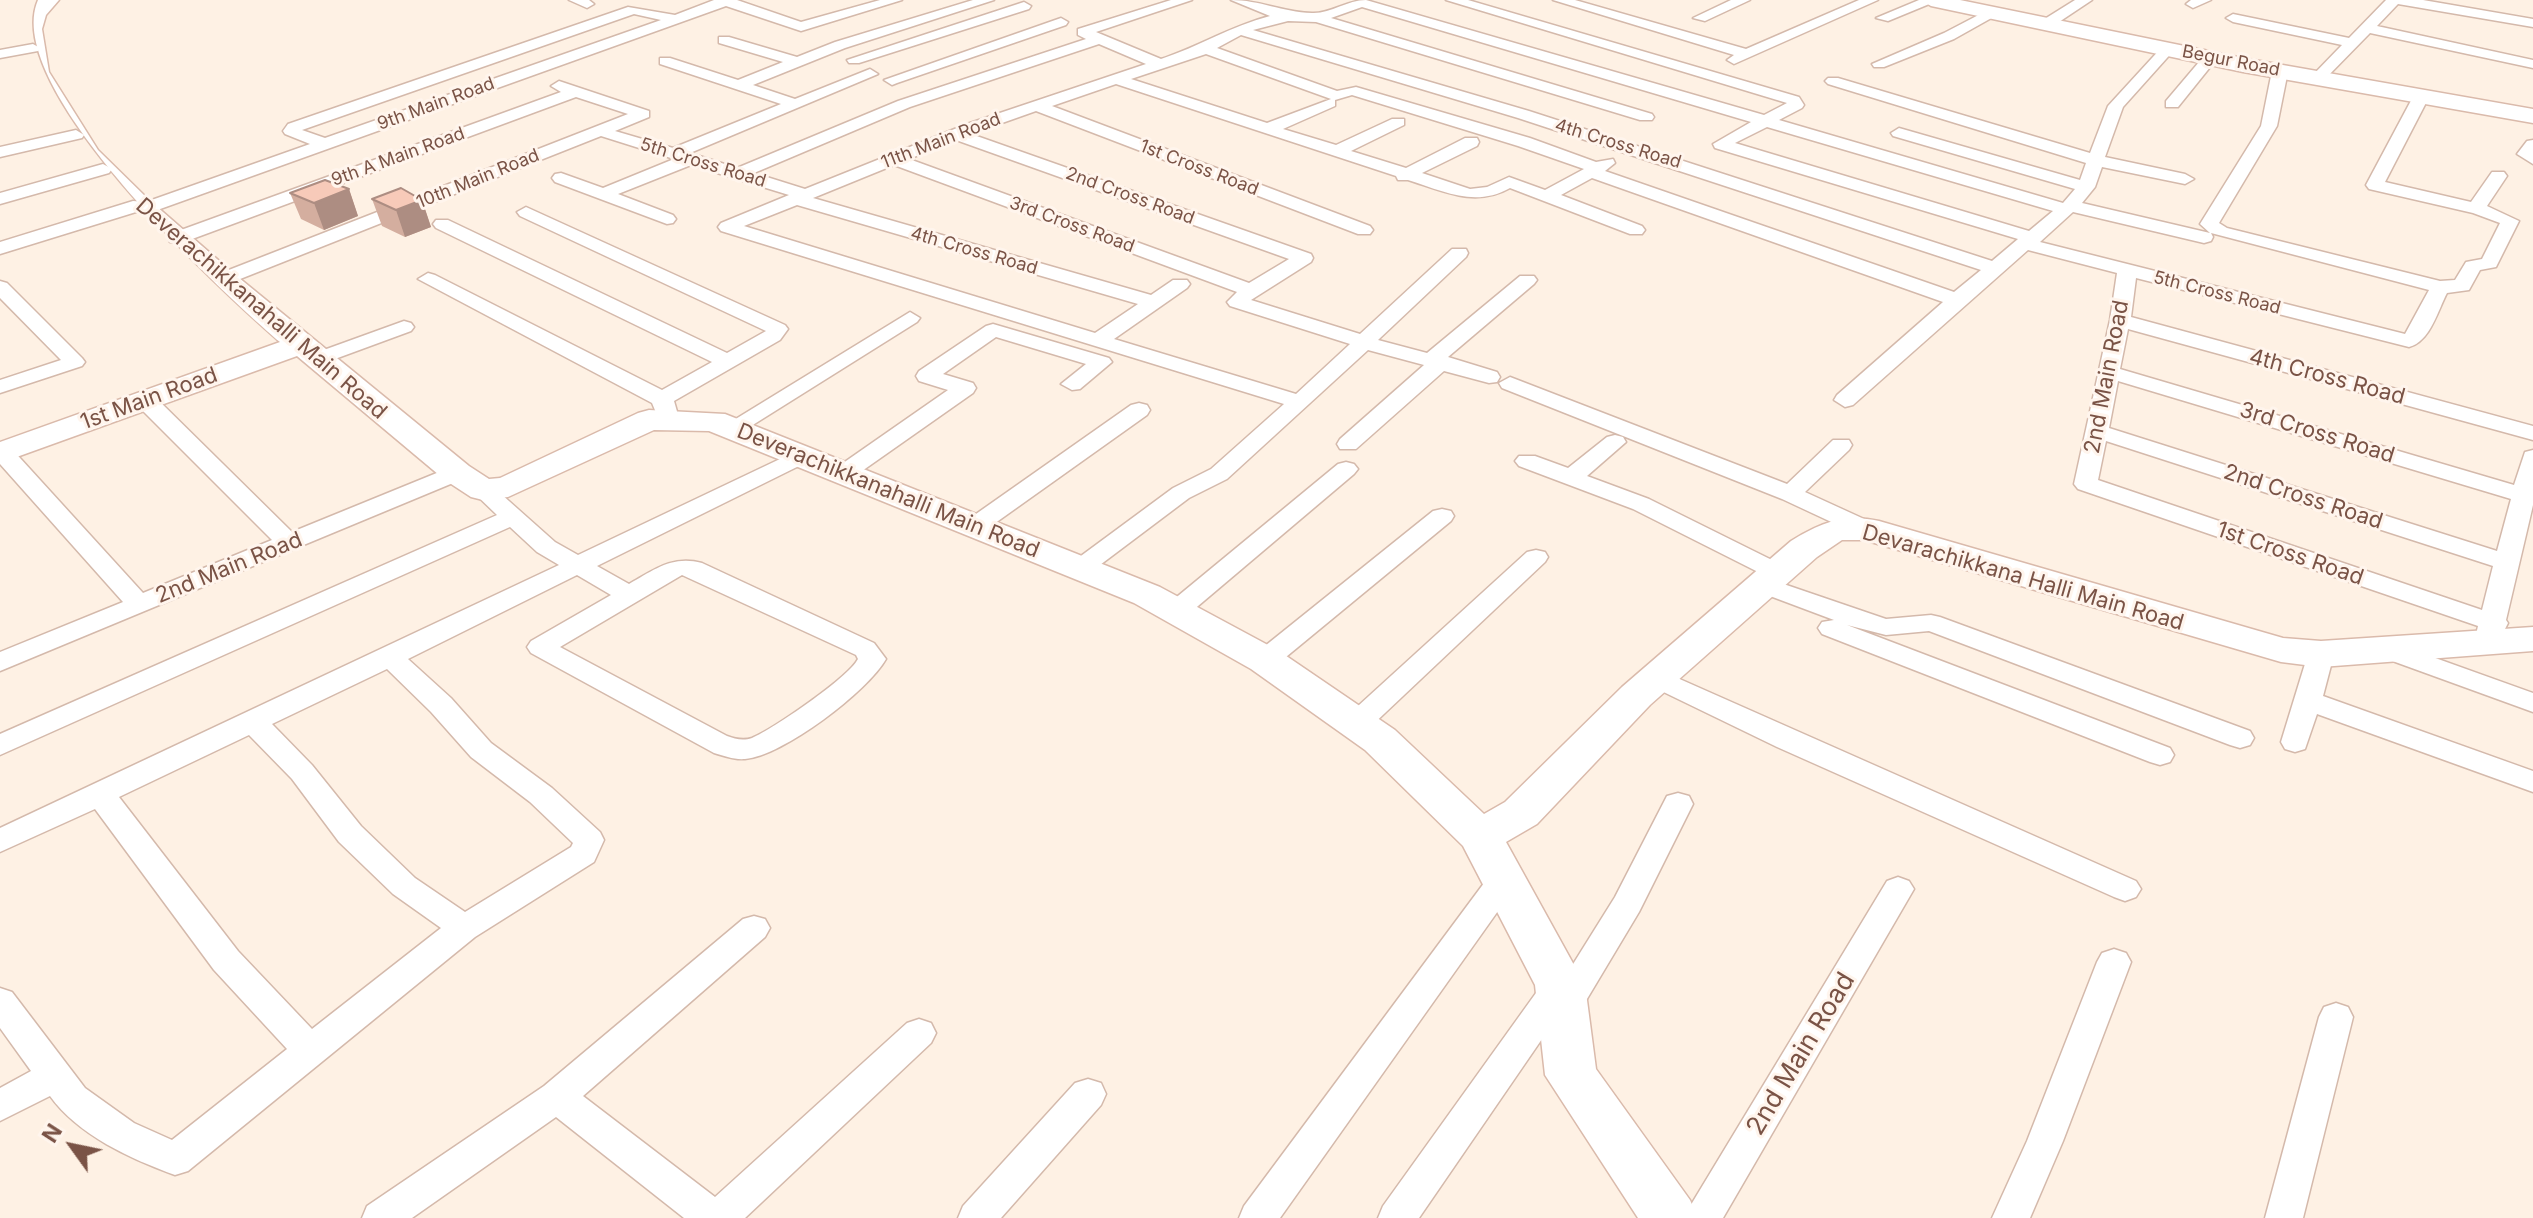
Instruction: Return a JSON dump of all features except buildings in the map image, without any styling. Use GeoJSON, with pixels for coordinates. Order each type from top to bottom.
{"type":"FeatureCollection","features":[{"type":"Feature","properties":{"kind":"street","name":"Deverachikkanahalli Main Road"},"geometry":{"type":"LineString","coordinates":[[50,0],[17,51],[38,72],[73,130],[103,169],[141,207],[308,352],[470,482],[508,487],[664,410],[714,421],[1147,595],[1265,660],[1380,740],[1480,836],[1562,997],[1571,1075],[1670,1218]]}},
{"type":"Feature","properties":{"kind":"street"},"geometry":{"type":"LineString","coordinates":[[726,0],[801,27],[895,0]]}},
{"type":"Feature","properties":{"kind":"street","name":"9th Main Road"},"geometry":{"type":"LineString","coordinates":[[141,207],[726,0]]}},
{"type":"Feature","properties":{"kind":"street"},"geometry":{"type":"LineString","coordinates":[[738,85],[840,45],[987,0]]}},
{"type":"Feature","properties":{"kind":"street"},"geometry":{"type":"LineString","coordinates":[[1083,32],[1185,0]]}},
{"type":"Feature","properties":{"kind":"street"},"geometry":{"type":"LineString","coordinates":[[1238,0],[1286,17],[1317,18],[1646,117]]}},
{"type":"Feature","properties":{"kind":"street"},"geometry":{"type":"LineString","coordinates":[[1453,0],[1793,100],[1796,105],[1762,121]]}},
{"type":"Feature","properties":{"kind":"street"},"geometry":{"type":"LineString","coordinates":[[1560,0],[1747,54]]}},
{"type":"Feature","properties":{"kind":"street"},"geometry":{"type":"LineString","coordinates":[[1700,18],[1743,0]]}},
{"type":"Feature","properties":{"kind":"street"},"geometry":{"type":"LineString","coordinates":[[1700,72],[1709,71],[1871,0]]}},
{"type":"Feature","properties":{"kind":"street"},"geometry":{"type":"LineString","coordinates":[[1883,18],[1931,0]]}},
{"type":"Feature","properties":{"kind":"street","name":"Begur Road"},"geometry":{"type":"LineString","coordinates":[[1931,0],[2210,58],[2533,116]]}},
{"type":"Feature","properties":{"kind":"street"},"geometry":{"type":"LineString","coordinates":[[2048,23],[2085,0]]}},
{"type":"Feature","properties":{"kind":"street"},"geometry":{"type":"LineString","coordinates":[[2318,78],[2396,0],[2533,23]]}},
{"type":"Feature","properties":{"kind":"street"},"geometry":{"type":"LineString","coordinates":[[1317,18],[1363,1],[1762,121],[2068,208],[2204,237]]}},
{"type":"Feature","properties":{"kind":"street"},"geometry":{"type":"LineString","coordinates":[[854,60],[1017,2],[1159,64]]}},
{"type":"Feature","properties":{"kind":"street"},"geometry":{"type":"LineString","coordinates":[[325,144],[291,131],[309,122],[633,10],[676,19]]}},
{"type":"Feature","properties":{"kind":"street"},"geometry":{"type":"LineString","coordinates":[[1879,64],[1949,36],[1990,13]]}},
{"type":"Feature","properties":{"kind":"street","name":"11th Main Road"},"geometry":{"type":"LineString","coordinates":[[1098,340],[727,227],[956,134],[1206,49],[1239,30],[1286,17]]}},
{"type":"Feature","properties":{"kind":"street"},"geometry":{"type":"LineString","coordinates":[[2233,18],[2352,43]]}},
{"type":"Feature","properties":{"kind":"street"},"geometry":{"type":"LineString","coordinates":[[892,80],[1061,22]]}},
{"type":"Feature","properties":{"kind":"street"},"geometry":{"type":"LineString","coordinates":[[2367,28],[2533,64]]}},
{"type":"Feature","properties":{"kind":"street","name":"4th Cross Road"},"geometry":{"type":"LineString","coordinates":[[1239,30],[1634,149],[1994,268]]}},
{"type":"Feature","properties":{"kind":"street"},"geometry":{"type":"LineString","coordinates":[[740,173],[904,104],[1100,39]]}},
{"type":"Feature","properties":{"kind":"street"},"geometry":{"type":"LineString","coordinates":[[1498,73],[1586,39]]}},
{"type":"Feature","properties":{"kind":"street"},"geometry":{"type":"LineString","coordinates":[[724,40],[798,62]]}},
{"type":"Feature","properties":{"kind":"street"},"geometry":{"type":"LineString","coordinates":[[1206,49],[1338,96],[1390,73]]}},
{"type":"Feature","properties":{"kind":"street"},"geometry":{"type":"LineString","coordinates":[[1845,400],[1994,268],[2068,208],[2086,187],[2116,106],[2168,49]]}},
{"type":"Feature","properties":{"kind":"street"},"geometry":{"type":"LineString","coordinates":[[2172,104],[2210,58]]}},
{"type":"Feature","properties":{"kind":"street"},"geometry":{"type":"LineString","coordinates":[[665,61],[796,104]]}},
{"type":"Feature","properties":{"kind":"street"},"geometry":{"type":"LineString","coordinates":[[2280,71],[2269,126],[2209,224],[2221,232],[2440,287],[2462,286],[2473,266],[2489,263],[2510,221],[2479,209],[2375,185],[2422,95]]}},
{"type":"Feature","properties":{"kind":"street"},"geometry":{"type":"LineString","coordinates":[[522,74],[575,92]]}},
{"type":"Feature","properties":{"kind":"street"},"geometry":{"type":"LineString","coordinates":[[603,194],[796,104],[870,74]]}},
{"type":"Feature","properties":{"kind":"street"},"geometry":{"type":"LineString","coordinates":[[1115,79],[1404,176],[1469,194],[1491,192],[1509,182],[1636,230]]}},
{"type":"Feature","properties":{"kind":"street"},"geometry":{"type":"LineString","coordinates":[[1833,81],[2095,160],[2185,179]]}},
{"type":"Feature","properties":{"kind":"street"},"geometry":{"type":"LineString","coordinates":[[1351,90],[1524,142],[1957,300]]}},
{"type":"Feature","properties":{"kind":"street","name":"10th Main Road"},"geometry":{"type":"LineString","coordinates":[[223,279],[643,114],[575,92]]}},
{"type":"Feature","properties":{"kind":"street","name":"9th A Main Road"},"geometry":{"type":"LineString","coordinates":[[177,238],[575,92]]}},
{"type":"Feature","properties":{"kind":"street"},"geometry":{"type":"LineString","coordinates":[[1268,129],[1329,103]]}},
{"type":"Feature","properties":{"kind":"street","name":"1st Cross Road"},"geometry":{"type":"LineString","coordinates":[[1035,105],[1364,230]]}},
{"type":"Feature","properties":{"kind":"street"},"geometry":{"type":"LineString","coordinates":[[1867,151],[1937,112]]}},
{"type":"Feature","properties":{"kind":"street","name":"5th Cross Road"},"geometry":{"type":"LineString","coordinates":[[1762,121],[1721,144],[2127,270],[2409,341],[2417,333],[2440,287]]}},
{"type":"Feature","properties":{"kind":"street"},"geometry":{"type":"LineString","coordinates":[[1335,152],[1398,122]]}},
{"type":"Feature","properties":{"kind":"street"},"geometry":{"type":"LineString","coordinates":[[0,142],[73,130]]}},
{"type":"Feature","properties":{"kind":"street"},"geometry":{"type":"LineString","coordinates":[[0,152],[73,130]]}},
{"type":"Feature","properties":{"kind":"street","name":"5th Cross Road"},"geometry":{"type":"LineString","coordinates":[[600,131],[740,173],[800,197]]}},
{"type":"Feature","properties":{"kind":"street"},"geometry":{"type":"LineString","coordinates":[[1899,133],[2086,187]]}},
{"type":"Feature","properties":{"kind":"street","name":"2nd Cross Road"},"geometry":{"type":"LineString","coordinates":[[956,134],[1304,258],[1251,290]]}},
{"type":"Feature","properties":{"kind":"street"},"geometry":{"type":"LineString","coordinates":[[1404,176],[1471,142]]}},
{"type":"Feature","properties":{"kind":"street"},"geometry":{"type":"LineString","coordinates":[[2533,145],[2525,154],[2533,159]]}},
{"type":"Feature","properties":{"kind":"street"},"geometry":{"type":"LineString","coordinates":[[1547,196],[1634,149]]}},
{"type":"Feature","properties":{"kind":"street","name":"3rd Cross Road"},"geometry":{"type":"LineString","coordinates":[[894,159],[1251,290]]}},
{"type":"Feature","properties":{"kind":"street"},"geometry":{"type":"LineString","coordinates":[[0,199],[103,169]]}},
{"type":"Feature","properties":{"kind":"street"},"geometry":{"type":"LineString","coordinates":[[2479,209],[2478,205],[2498,176]]}},
{"type":"Feature","properties":{"kind":"street"},"geometry":{"type":"LineString","coordinates":[[561,178],[667,219]]}},
{"type":"Feature","properties":{"kind":"street","name":"4th Cross Road"},"geometry":{"type":"LineString","coordinates":[[800,197],[1153,302]]}},
{"type":"Feature","properties":{"kind":"street"},"geometry":{"type":"LineString","coordinates":[[0,248],[141,207]]}},
{"type":"Feature","properties":{"kind":"street"},"geometry":{"type":"LineString","coordinates":[[428,279],[664,410],[728,362],[773,336],[778,329],[526,212]]}},
{"type":"Feature","properties":{"kind":"street"},"geometry":{"type":"LineString","coordinates":[[442,224],[728,362]]}},
{"type":"Feature","properties":{"kind":"street"},"geometry":{"type":"LineString","coordinates":[[1079,569],[1181,493],[1219,474],[1459,253]]}},
{"type":"Feature","properties":{"kind":"street","name":"2nd Main Road"},"geometry":{"type":"LineString","coordinates":[[2086,484],[2120,320],[2127,270]]}},
{"type":"Feature","properties":{"kind":"street"},"geometry":{"type":"LineString","coordinates":[[1348,444],[1527,280]]}},
{"type":"Feature","properties":{"kind":"street"},"geometry":{"type":"LineString","coordinates":[[1098,340],[1180,284]]}},
{"type":"Feature","properties":{"kind":"street"},"geometry":{"type":"LineString","coordinates":[[0,287],[75,362],[0,387]]}},
{"type":"Feature","properties":{"kind":"street"},"geometry":{"type":"LineString","coordinates":[[1251,290],[1237,302],[1500,380],[1790,494],[1866,529]]}},
{"type":"Feature","properties":{"kind":"street"},"geometry":{"type":"LineString","coordinates":[[732,428],[910,318]]}},
{"type":"Feature","properties":{"kind":"street","name":"4th Cross Road"},"geometry":{"type":"LineString","coordinates":[[2120,320],[2533,433]]}},
{"type":"Feature","properties":{"kind":"street"},"geometry":{"type":"LineString","coordinates":[[308,352],[404,327]]}},
{"type":"Feature","properties":{"kind":"street"},"geometry":{"type":"LineString","coordinates":[[844,473],[965,388],[927,376],[993,330],[1102,362],[1072,384]]}},
{"type":"Feature","properties":{"kind":"street"},"geometry":{"type":"LineString","coordinates":[[1098,340],[1300,402]]}},
{"type":"Feature","properties":{"kind":"street","name":"1st Main Road"},"geometry":{"type":"LineString","coordinates":[[1,453],[145,400],[308,352]]}},
{"type":"Feature","properties":{"kind":"street","name":"3rd Cross Road"},"geometry":{"type":"LineString","coordinates":[[2109,372],[2526,505]]}},
{"type":"Feature","properties":{"kind":"street"},"geometry":{"type":"LineString","coordinates":[[145,400],[289,543]]}},
{"type":"Feature","properties":{"kind":"street"},"geometry":{"type":"LineString","coordinates":[[975,526],[1139,410]]}},
{"type":"Feature","properties":{"kind":"street","name":"2nd Cross Road"},"geometry":{"type":"LineString","coordinates":[[2097,431],[2509,563]]}},
{"type":"Feature","properties":{"kind":"street"},"geometry":{"type":"LineString","coordinates":[[1570,478],[1615,442]]}},
{"type":"Feature","properties":{"kind":"street"},"geometry":{"type":"LineString","coordinates":[[1790,494],[1841,445]]}},
{"type":"Feature","properties":{"kind":"street"},"geometry":{"type":"LineString","coordinates":[[1,453],[140,605]]}},
{"type":"Feature","properties":{"kind":"street"},"geometry":{"type":"LineString","coordinates":[[0,841],[390,657],[801,456]]}},
{"type":"Feature","properties":{"kind":"street"},"geometry":{"type":"LineString","coordinates":[[2491,632],[2526,505],[2533,457]]}},
{"type":"Feature","properties":{"kind":"street"},"geometry":{"type":"LineString","coordinates":[[1527,461],[1641,504],[1763,585],[2160,755]]}},
{"type":"Feature","properties":{"kind":"street"},"geometry":{"type":"LineString","coordinates":[[1176,611],[1346,469]]}},
{"type":"Feature","properties":{"kind":"street"},"geometry":{"type":"LineString","coordinates":[[470,482],[546,547],[628,594]]}},
{"type":"Feature","properties":{"kind":"street","name":"2nd Main Road"},"geometry":{"type":"LineString","coordinates":[[0,662],[289,543],[470,482]]}},
{"type":"Feature","properties":{"kind":"street","name":"1st Cross Road"},"geometry":{"type":"LineString","coordinates":[[2086,484],[2491,632]]}},
{"type":"Feature","properties":{"kind":"street"},"geometry":{"type":"LineString","coordinates":[[1265,660],[1442,516]]}},
{"type":"Feature","properties":{"kind":"street"},"geometry":{"type":"LineString","coordinates":[[0,745],[511,518]]}},
{"type":"Feature","properties":{"kind":"street","name":"Devarachikkana Halli Main Road"},"geometry":{"type":"LineString","coordinates":[[1480,836],[1521,813],[1657,678],[1763,585],[1834,530],[1866,529],[2281,650],[2321,654],[2385,649],[2491,632],[2533,639]]}},
{"type":"Feature","properties":{"kind":"street"},"geometry":{"type":"LineString","coordinates":[[1357,723],[1536,557]]}},
{"type":"Feature","properties":{"kind":"street"},"geometry":{"type":"LineString","coordinates":[[677,567],[693,568],[865,649],[872,659],[866,670],[772,741],[749,749],[729,748],[540,647],[628,594],[677,567]]}},
{"type":"Feature","properties":{"kind":"street"},"geometry":{"type":"LineString","coordinates":[[1763,585],[1849,617],[1886,627],[1931,623],[2240,738]]}},
{"type":"Feature","properties":{"kind":"street"},"geometry":{"type":"LineString","coordinates":[[2385,649],[2533,703]]}},
{"type":"Feature","properties":{"kind":"street"},"geometry":{"type":"LineString","coordinates":[[2295,742],[2321,654]]}},
{"type":"Feature","properties":{"kind":"street"},"geometry":{"type":"LineString","coordinates":[[0,1002],[72,1099],[121,1134],[175,1159],[464,928],[583,854],[589,840],[541,795],[481,750],[441,705],[390,657]]}},
{"type":"Feature","properties":{"kind":"street"},"geometry":{"type":"LineString","coordinates":[[1657,678],[1800,746],[2125,889]]}},
{"type":"Feature","properties":{"kind":"street"},"geometry":{"type":"LineString","coordinates":[[2307,700],[2533,782]]}},
{"type":"Feature","properties":{"kind":"street"},"geometry":{"type":"LineString","coordinates":[[253,722],[302,772],[350,834],[404,886],[464,928]]}},
{"type":"Feature","properties":{"kind":"street"},"geometry":{"type":"LineString","coordinates":[[100,794],[195,920],[283,1026],[311,1050]]}},
{"type":"Feature","properties":{"kind":"street"},"geometry":{"type":"LineString","coordinates":[[1397,1218],[1628,903],[1678,804]]}},
{"type":"Feature","properties":{"kind":"street"},"geometry":{"type":"LineString","coordinates":[[1258,1218],[1504,879]]}},
{"type":"Feature","properties":{"kind":"street","name":"2nd Main Road"},"geometry":{"type":"LineString","coordinates":[[1702,1218],[1898,889]]}},
{"type":"Feature","properties":{"kind":"street"},"geometry":{"type":"LineString","coordinates":[[381,1218],[557,1097],[754,928]]}},
{"type":"Feature","properties":{"kind":"street"},"geometry":{"type":"LineString","coordinates":[[2011,1218],[2045,1141],[2114,962]]}},
{"type":"Feature","properties":{"kind":"street"},"geometry":{"type":"LineString","coordinates":[[2284,1218],[2336,1017]]}},
{"type":"Feature","properties":{"kind":"street"},"geometry":{"type":"LineString","coordinates":[[557,1097],[716,1218],[919,1033]]}},
{"type":"Feature","properties":{"kind":"street"},"geometry":{"type":"LineString","coordinates":[[0,1106],[55,1076]]}},
{"type":"Feature","properties":{"kind":"street"},"geometry":{"type":"LineString","coordinates":[[977,1218],[1088,1094]]}}]}
